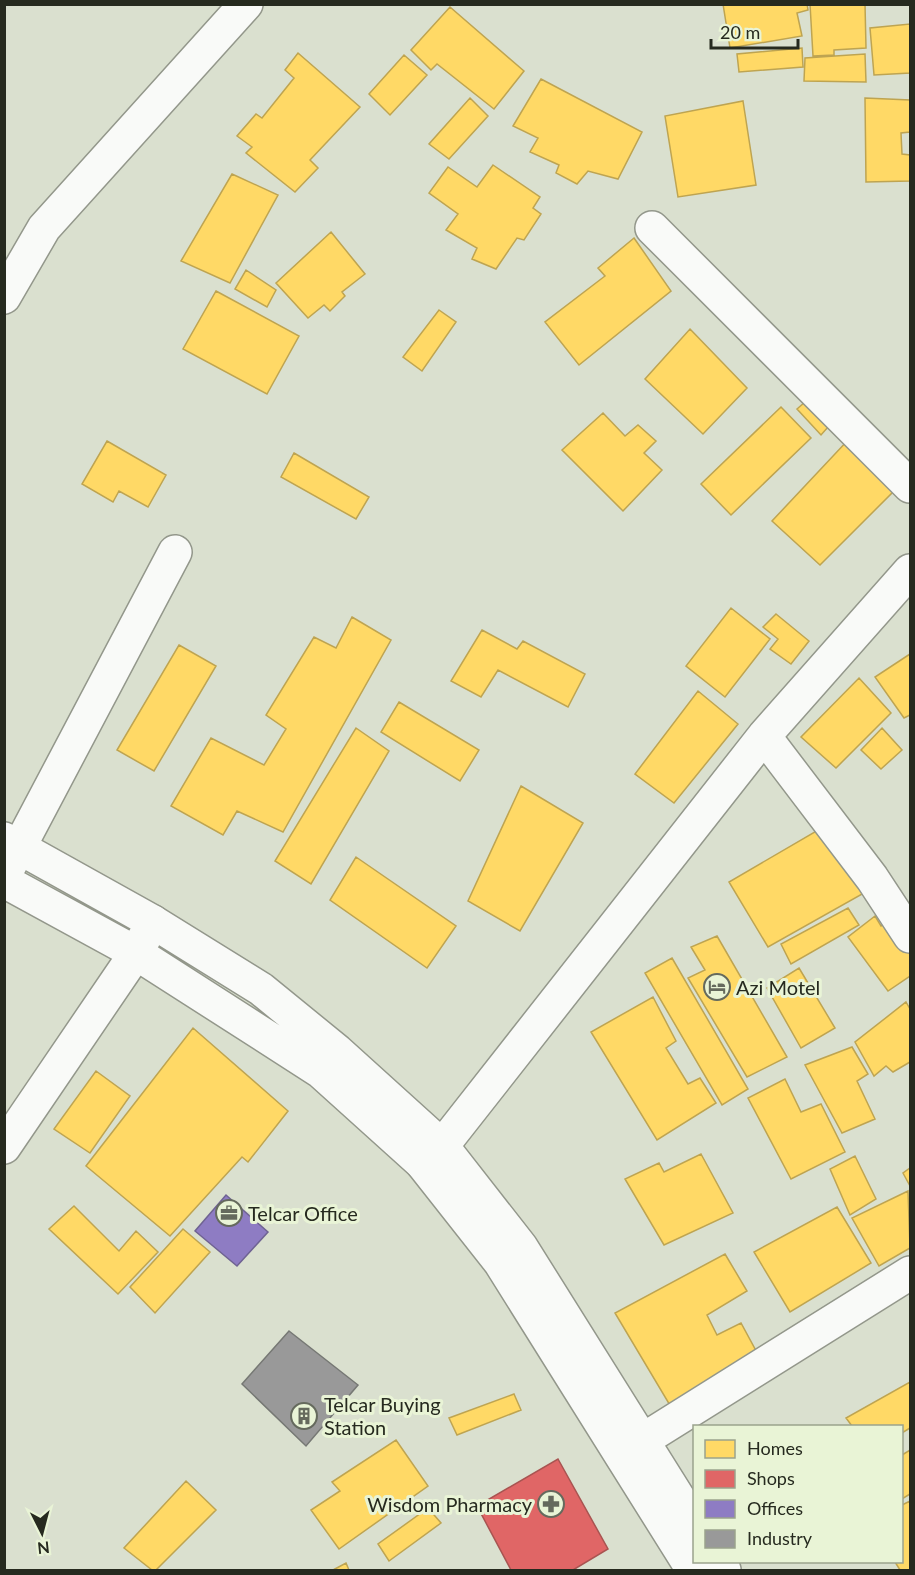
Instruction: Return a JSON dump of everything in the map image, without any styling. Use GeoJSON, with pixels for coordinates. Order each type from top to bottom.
{"type":"FeatureCollection","features":[{"type":"Feature","properties":{"kind":"main road"},"geometry":{"type":"LineString","coordinates":[[4,297],[44,228],[246,4]]}},
{"type":"Feature","properties":{"kind":"main road"},"geometry":{"type":"LineString","coordinates":[[652,228],[910,486]]}},
{"type":"Feature","properties":{"kind":"main road"},"geometry":{"type":"LineString","coordinates":[[4,876],[11,843],[175,552]]}},
{"type":"Feature","properties":{"kind":"main road"},"geometry":{"type":"LineString","coordinates":[[432,1155],[764,736],[910,571]]}},
{"type":"Feature","properties":{"kind":"main road"},"geometry":{"type":"LineString","coordinates":[[764,736],[872,878],[910,936]]}},
{"type":"Feature","properties":{"kind":"main road"},"geometry":{"type":"LineString","coordinates":[[11,843],[153,922],[261,989],[337,1051],[432,1155],[521,1247],[693,1521]]}},
{"type":"Feature","properties":{"kind":"main road"},"geometry":{"type":"LineString","coordinates":[[4,881],[136,953],[241,1018],[320,1071],[432,1155],[693,1570]]}},
{"type":"Feature","properties":{"kind":"main road"},"geometry":{"type":"LineString","coordinates":[[4,1147],[136,953],[153,922]]}},
{"type":"Feature","properties":{"kind":"main road"},"geometry":{"type":"LineString","coordinates":[[643,1440],[910,1273]]}},
{"type":"Feature","properties":{"kind":"building: Homes"},"geometry":{"type":"Polygon","coordinates":[[[723,4],[807,4],[808,10],[797,13],[802,36],[730,48],[723,4]]]}},
{"type":"Feature","properties":{"kind":"building: Homes"},"geometry":{"type":"Polygon","coordinates":[[[810,4],[865,4],[866,48],[834,50],[834,55],[813,56],[810,4]]]}},
{"type":"Feature","properties":{"kind":"building: Homes"},"geometry":{"type":"Polygon","coordinates":[[[450,7],[524,71],[494,109],[437,64],[431,70],[411,50],[450,7]]]}},
{"type":"Feature","properties":{"kind":"building: Homes"},"geometry":{"type":"Polygon","coordinates":[[[910,24],[910,73],[874,75],[870,28],[910,24]]]}},
{"type":"Feature","properties":{"kind":"building: Homes"},"geometry":{"type":"Polygon","coordinates":[[[802,48],[803,67],[739,72],[737,54],[802,48]]]}},
{"type":"Feature","properties":{"kind":"building: Homes"},"geometry":{"type":"Polygon","coordinates":[[[298,53],[360,107],[310,160],[318,168],[295,192],[246,153],[252,147],[237,136],[256,114],[262,118],[294,78],[285,70],[298,53]]]}},
{"type":"Feature","properties":{"kind":"building: Homes"},"geometry":{"type":"Polygon","coordinates":[[[865,54],[866,82],[804,81],[805,58],[865,54]]]}},
{"type":"Feature","properties":{"kind":"building: Homes"},"geometry":{"type":"Polygon","coordinates":[[[404,55],[427,75],[390,115],[369,94],[404,55]]]}},
{"type":"Feature","properties":{"kind":"building: Homes"},"geometry":{"type":"Polygon","coordinates":[[[541,79],[642,132],[618,179],[588,171],[577,184],[556,173],[559,165],[530,152],[538,138],[513,126],[541,79]]]}},
{"type":"Feature","properties":{"kind":"building: Homes"},"geometry":{"type":"Polygon","coordinates":[[[470,98],[488,116],[449,159],[429,144],[470,98]]]}},
{"type":"Feature","properties":{"kind":"building: Homes"},"geometry":{"type":"Polygon","coordinates":[[[865,98],[910,100],[910,132],[901,133],[902,154],[910,155],[910,181],[866,182],[865,98]]]}},
{"type":"Feature","properties":{"kind":"building: Homes"},"geometry":{"type":"Polygon","coordinates":[[[743,101],[756,185],[678,197],[665,116],[743,101]]]}},
{"type":"Feature","properties":{"kind":"building: Homes"},"geometry":{"type":"Polygon","coordinates":[[[493,165],[540,197],[533,208],[541,214],[524,240],[517,238],[496,269],[472,259],[477,248],[446,230],[458,214],[429,193],[448,167],[477,187],[493,165]]]}},
{"type":"Feature","properties":{"kind":"building: Homes"},"geometry":{"type":"Polygon","coordinates":[[[232,174],[278,195],[230,283],[181,261],[232,174]]]}},
{"type":"Feature","properties":{"kind":"building: Homes"},"geometry":{"type":"Polygon","coordinates":[[[331,232],[365,274],[342,292],[345,296],[330,311],[324,305],[308,318],[276,283],[331,232]]]}},
{"type":"Feature","properties":{"kind":"building: Homes"},"geometry":{"type":"Polygon","coordinates":[[[634,238],[671,291],[579,365],[545,322],[605,276],[598,268],[634,238]]]}},
{"type":"Feature","properties":{"kind":"building: Homes"},"geometry":{"type":"Polygon","coordinates":[[[246,270],[276,290],[267,307],[235,289],[246,270]]]}},
{"type":"Feature","properties":{"kind":"building: Homes"},"geometry":{"type":"Polygon","coordinates":[[[216,291],[299,336],[267,394],[183,349],[216,291]]]}},
{"type":"Feature","properties":{"kind":"building: Homes"},"geometry":{"type":"Polygon","coordinates":[[[439,310],[456,322],[422,371],[403,357],[439,310]]]}},
{"type":"Feature","properties":{"kind":"building: Homes"},"geometry":{"type":"Polygon","coordinates":[[[690,329],[747,388],[703,434],[645,379],[690,329]]]}},
{"type":"Feature","properties":{"kind":"building: Homes"},"geometry":{"type":"Polygon","coordinates":[[[813,395],[836,418],[821,435],[797,409],[813,395]]]}},
{"type":"Feature","properties":{"kind":"building: Homes"},"geometry":{"type":"Polygon","coordinates":[[[781,407],[811,438],[731,515],[701,484],[781,407]]]}},
{"type":"Feature","properties":{"kind":"building: Homes"},"geometry":{"type":"Polygon","coordinates":[[[603,413],[625,436],[638,425],[656,441],[644,453],[662,470],[623,511],[562,450],[603,413]]]}},
{"type":"Feature","properties":{"kind":"building: Homes"},"geometry":{"type":"Polygon","coordinates":[[[849,439],[899,486],[820,565],[772,521],[849,439]]]}},
{"type":"Feature","properties":{"kind":"building: Homes"},"geometry":{"type":"Polygon","coordinates":[[[107,441],[166,475],[148,507],[119,491],[113,502],[82,484],[107,441]]]}},
{"type":"Feature","properties":{"kind":"building: Homes"},"geometry":{"type":"Polygon","coordinates":[[[294,453],[369,497],[356,519],[281,477],[294,453]]]}},
{"type":"Feature","properties":{"kind":"building: Homes"},"geometry":{"type":"Polygon","coordinates":[[[731,608],[770,639],[725,697],[686,666],[731,608]]]}},
{"type":"Feature","properties":{"kind":"building: Homes"},"geometry":{"type":"Polygon","coordinates":[[[776,614],[809,641],[791,664],[770,649],[778,639],[763,627],[776,614]]]}},
{"type":"Feature","properties":{"kind":"building: Homes"},"geometry":{"type":"Polygon","coordinates":[[[352,617],[391,640],[283,832],[237,811],[223,835],[171,806],[211,738],[264,765],[286,729],[266,715],[314,637],[336,648],[352,617]]]}},
{"type":"Feature","properties":{"kind":"building: Homes"},"geometry":{"type":"Polygon","coordinates":[[[482,630],[517,649],[523,641],[585,674],[568,707],[498,670],[481,697],[451,681],[482,630]]]}},
{"type":"Feature","properties":{"kind":"building: Homes"},"geometry":{"type":"Polygon","coordinates":[[[179,645],[216,666],[154,771],[117,750],[179,645]]]}},
{"type":"Feature","properties":{"kind":"building: Homes"},"geometry":{"type":"Polygon","coordinates":[[[910,654],[910,715],[904,718],[875,677],[910,654]]]}},
{"type":"Feature","properties":{"kind":"building: Homes"},"geometry":{"type":"Polygon","coordinates":[[[859,678],[891,713],[836,768],[801,737],[859,678]]]}},
{"type":"Feature","properties":{"kind":"building: Homes"},"geometry":{"type":"Polygon","coordinates":[[[698,691],[738,724],[674,803],[635,774],[698,691]]]}},
{"type":"Feature","properties":{"kind":"building: Homes"},"geometry":{"type":"Polygon","coordinates":[[[399,702],[479,750],[460,781],[381,732],[399,702]]]}},
{"type":"Feature","properties":{"kind":"building: Homes"},"geometry":{"type":"Polygon","coordinates":[[[356,728],[389,751],[311,884],[275,861],[356,728]]]}},
{"type":"Feature","properties":{"kind":"building: Homes"},"geometry":{"type":"Polygon","coordinates":[[[882,728],[902,750],[881,769],[861,750],[882,728]]]}},
{"type":"Feature","properties":{"kind":"building: Homes"},"geometry":{"type":"Polygon","coordinates":[[[521,786],[583,823],[520,931],[468,901],[521,786]]]}},
{"type":"Feature","properties":{"kind":"building: Homes"},"geometry":{"type":"Polygon","coordinates":[[[825,826],[864,893],[768,947],[729,882],[825,826]]]}},
{"type":"Feature","properties":{"kind":"building: Homes"},"geometry":{"type":"Polygon","coordinates":[[[356,857],[456,926],[427,968],[330,900],[356,857]]]}},
{"type":"Feature","properties":{"kind":"building: Homes"},"geometry":{"type":"Polygon","coordinates":[[[848,908],[859,925],[791,964],[781,944],[848,908]]]}},
{"type":"Feature","properties":{"kind":"building: Homes"},"geometry":{"type":"Polygon","coordinates":[[[875,916],[881,926],[890,921],[910,953],[910,976],[888,991],[848,937],[875,916]]]}},
{"type":"Feature","properties":{"kind":"building: Homes"},"geometry":{"type":"Polygon","coordinates":[[[717,936],[787,1057],[747,1077],[688,978],[705,970],[691,947],[717,936]]]}},
{"type":"Feature","properties":{"kind":"building: Homes"},"geometry":{"type":"Polygon","coordinates":[[[672,958],[748,1089],[722,1105],[645,973],[672,958]]]}},
{"type":"Feature","properties":{"kind":"building: Homes"},"geometry":{"type":"Polygon","coordinates":[[[799,968],[835,1028],[801,1048],[767,988],[799,968]]]}},
{"type":"Feature","properties":{"kind":"building: Homes"},"geometry":{"type":"Polygon","coordinates":[[[653,997],[676,1041],[666,1048],[688,1084],[700,1078],[716,1103],[657,1140],[591,1032],[653,997]]]}},
{"type":"Feature","properties":{"kind":"building: Homes"},"geometry":{"type":"Polygon","coordinates":[[[906,1002],[910,1009],[910,1062],[893,1072],[886,1066],[874,1076],[855,1042],[906,1002]]]}},
{"type":"Feature","properties":{"kind":"building: Homes"},"geometry":{"type":"Polygon","coordinates":[[[193,1028],[288,1111],[248,1162],[242,1157],[170,1236],[86,1166],[193,1028]]]}},
{"type":"Feature","properties":{"kind":"building: Homes"},"geometry":{"type":"Polygon","coordinates":[[[852,1047],[868,1074],[857,1081],[875,1119],[842,1133],[805,1065],[852,1047]]]}},
{"type":"Feature","properties":{"kind":"building: Homes"},"geometry":{"type":"Polygon","coordinates":[[[96,1071],[130,1096],[90,1153],[54,1129],[96,1071]]]}},
{"type":"Feature","properties":{"kind":"building: Homes"},"geometry":{"type":"Polygon","coordinates":[[[785,1079],[801,1112],[821,1104],[845,1152],[791,1179],[748,1098],[785,1079]]]}},
{"type":"Feature","properties":{"kind":"building: Homes"},"geometry":{"type":"Polygon","coordinates":[[[701,1154],[733,1213],[664,1245],[625,1179],[659,1163],[664,1172],[701,1154]]]}},
{"type":"Feature","properties":{"kind":"building: Homes"},"geometry":{"type":"Polygon","coordinates":[[[855,1156],[876,1199],[850,1215],[830,1169],[855,1156]]]}},
{"type":"Feature","properties":{"kind":"building: Homes"},"geometry":{"type":"Polygon","coordinates":[[[910,1168],[910,1186],[903,1173],[910,1168]]]}},
{"type":"Feature","properties":{"kind":"building: Homes"},"geometry":{"type":"Polygon","coordinates":[[[908,1191],[910,1248],[879,1266],[852,1218],[908,1191]]]}},
{"type":"Feature","properties":{"kind":"building: Homes"},"geometry":{"type":"Polygon","coordinates":[[[74,1206],[119,1251],[136,1231],[158,1252],[118,1294],[49,1229],[74,1206]]]}},
{"type":"Feature","properties":{"kind":"building: Homes"},"geometry":{"type":"Polygon","coordinates":[[[837,1207],[871,1263],[790,1312],[754,1252],[837,1207]]]}},
{"type":"Feature","properties":{"kind":"building: Homes"},"geometry":{"type":"Polygon","coordinates":[[[183,1229],[210,1252],[155,1313],[130,1287],[183,1229]]]}},
{"type":"Feature","properties":{"kind":"building: Homes"},"geometry":{"type":"Polygon","coordinates":[[[725,1254],[747,1291],[707,1315],[717,1335],[741,1323],[761,1360],[671,1407],[615,1313],[725,1254]]]}},
{"type":"Feature","properties":{"kind":"building: Homes"},"geometry":{"type":"Polygon","coordinates":[[[910,1382],[910,1428],[903,1432],[903,1425],[851,1425],[846,1418],[910,1382]]]}},
{"type":"Feature","properties":{"kind":"building: Homes"},"geometry":{"type":"Polygon","coordinates":[[[514,1394],[521,1410],[457,1435],[449,1418],[514,1394]]]}},
{"type":"Feature","properties":{"kind":"building: Homes"},"geometry":{"type":"Polygon","coordinates":[[[396,1440],[428,1486],[339,1549],[311,1510],[340,1491],[332,1482],[396,1440]]]}},
{"type":"Feature","properties":{"kind":"building: Homes"},"geometry":{"type":"Polygon","coordinates":[[[910,1450],[910,1494],[903,1498],[903,1454],[910,1450]]]}},
{"type":"Feature","properties":{"kind":"building: Homes"},"geometry":{"type":"Polygon","coordinates":[[[186,1481],[216,1510],[156,1570],[152,1570],[124,1548],[186,1481]]]}},
{"type":"Feature","properties":{"kind":"building: Homes"},"geometry":{"type":"Polygon","coordinates":[[[910,1501],[910,1570],[900,1570],[896,1563],[903,1563],[903,1504],[910,1501]]]}},
{"type":"Feature","properties":{"kind":"building: Homes"},"geometry":{"type":"Polygon","coordinates":[[[428,1508],[441,1523],[389,1561],[378,1544],[428,1508]]]}},
{"type":"Feature","properties":{"kind":"building: Homes"},"geometry":{"type":"Polygon","coordinates":[[[346,1563],[349,1570],[333,1570],[346,1563]]]}},
{"type":"Feature","properties":{"kind":"building: Shops"},"geometry":{"type":"Polygon","coordinates":[[[558,1459],[608,1549],[573,1570],[511,1570],[477,1506],[558,1459]]]}},
{"type":"Feature","properties":{"kind":"building: Offices","name":"Telcar Office"},"geometry":{"type":"Polygon","coordinates":[[[226,1195],[268,1232],[237,1266],[195,1231],[226,1195]]]}},
{"type":"Feature","properties":{"kind":"building: Industry","name":"Telcar Buying Station"},"geometry":{"type":"Polygon","coordinates":[[[289,1331],[358,1385],[306,1446],[242,1384],[289,1331]]]}},
{"type":"Feature","properties":{"kind":"place","name":"Azi Motel"},"geometry":{"type":"Point","coordinates":[717,987]}},
{"type":"Feature","properties":{"kind":"place","name":"Telcar Office"},"geometry":{"type":"Point","coordinates":[229,1213]}},
{"type":"Feature","properties":{"kind":"place","name":"Telcar Buying Station"},"geometry":{"type":"Point","coordinates":[304,1416]}},
{"type":"Feature","properties":{"kind":"place","name":"Wisdom Pharmacy"},"geometry":{"type":"Point","coordinates":[551,1504]}}]}
